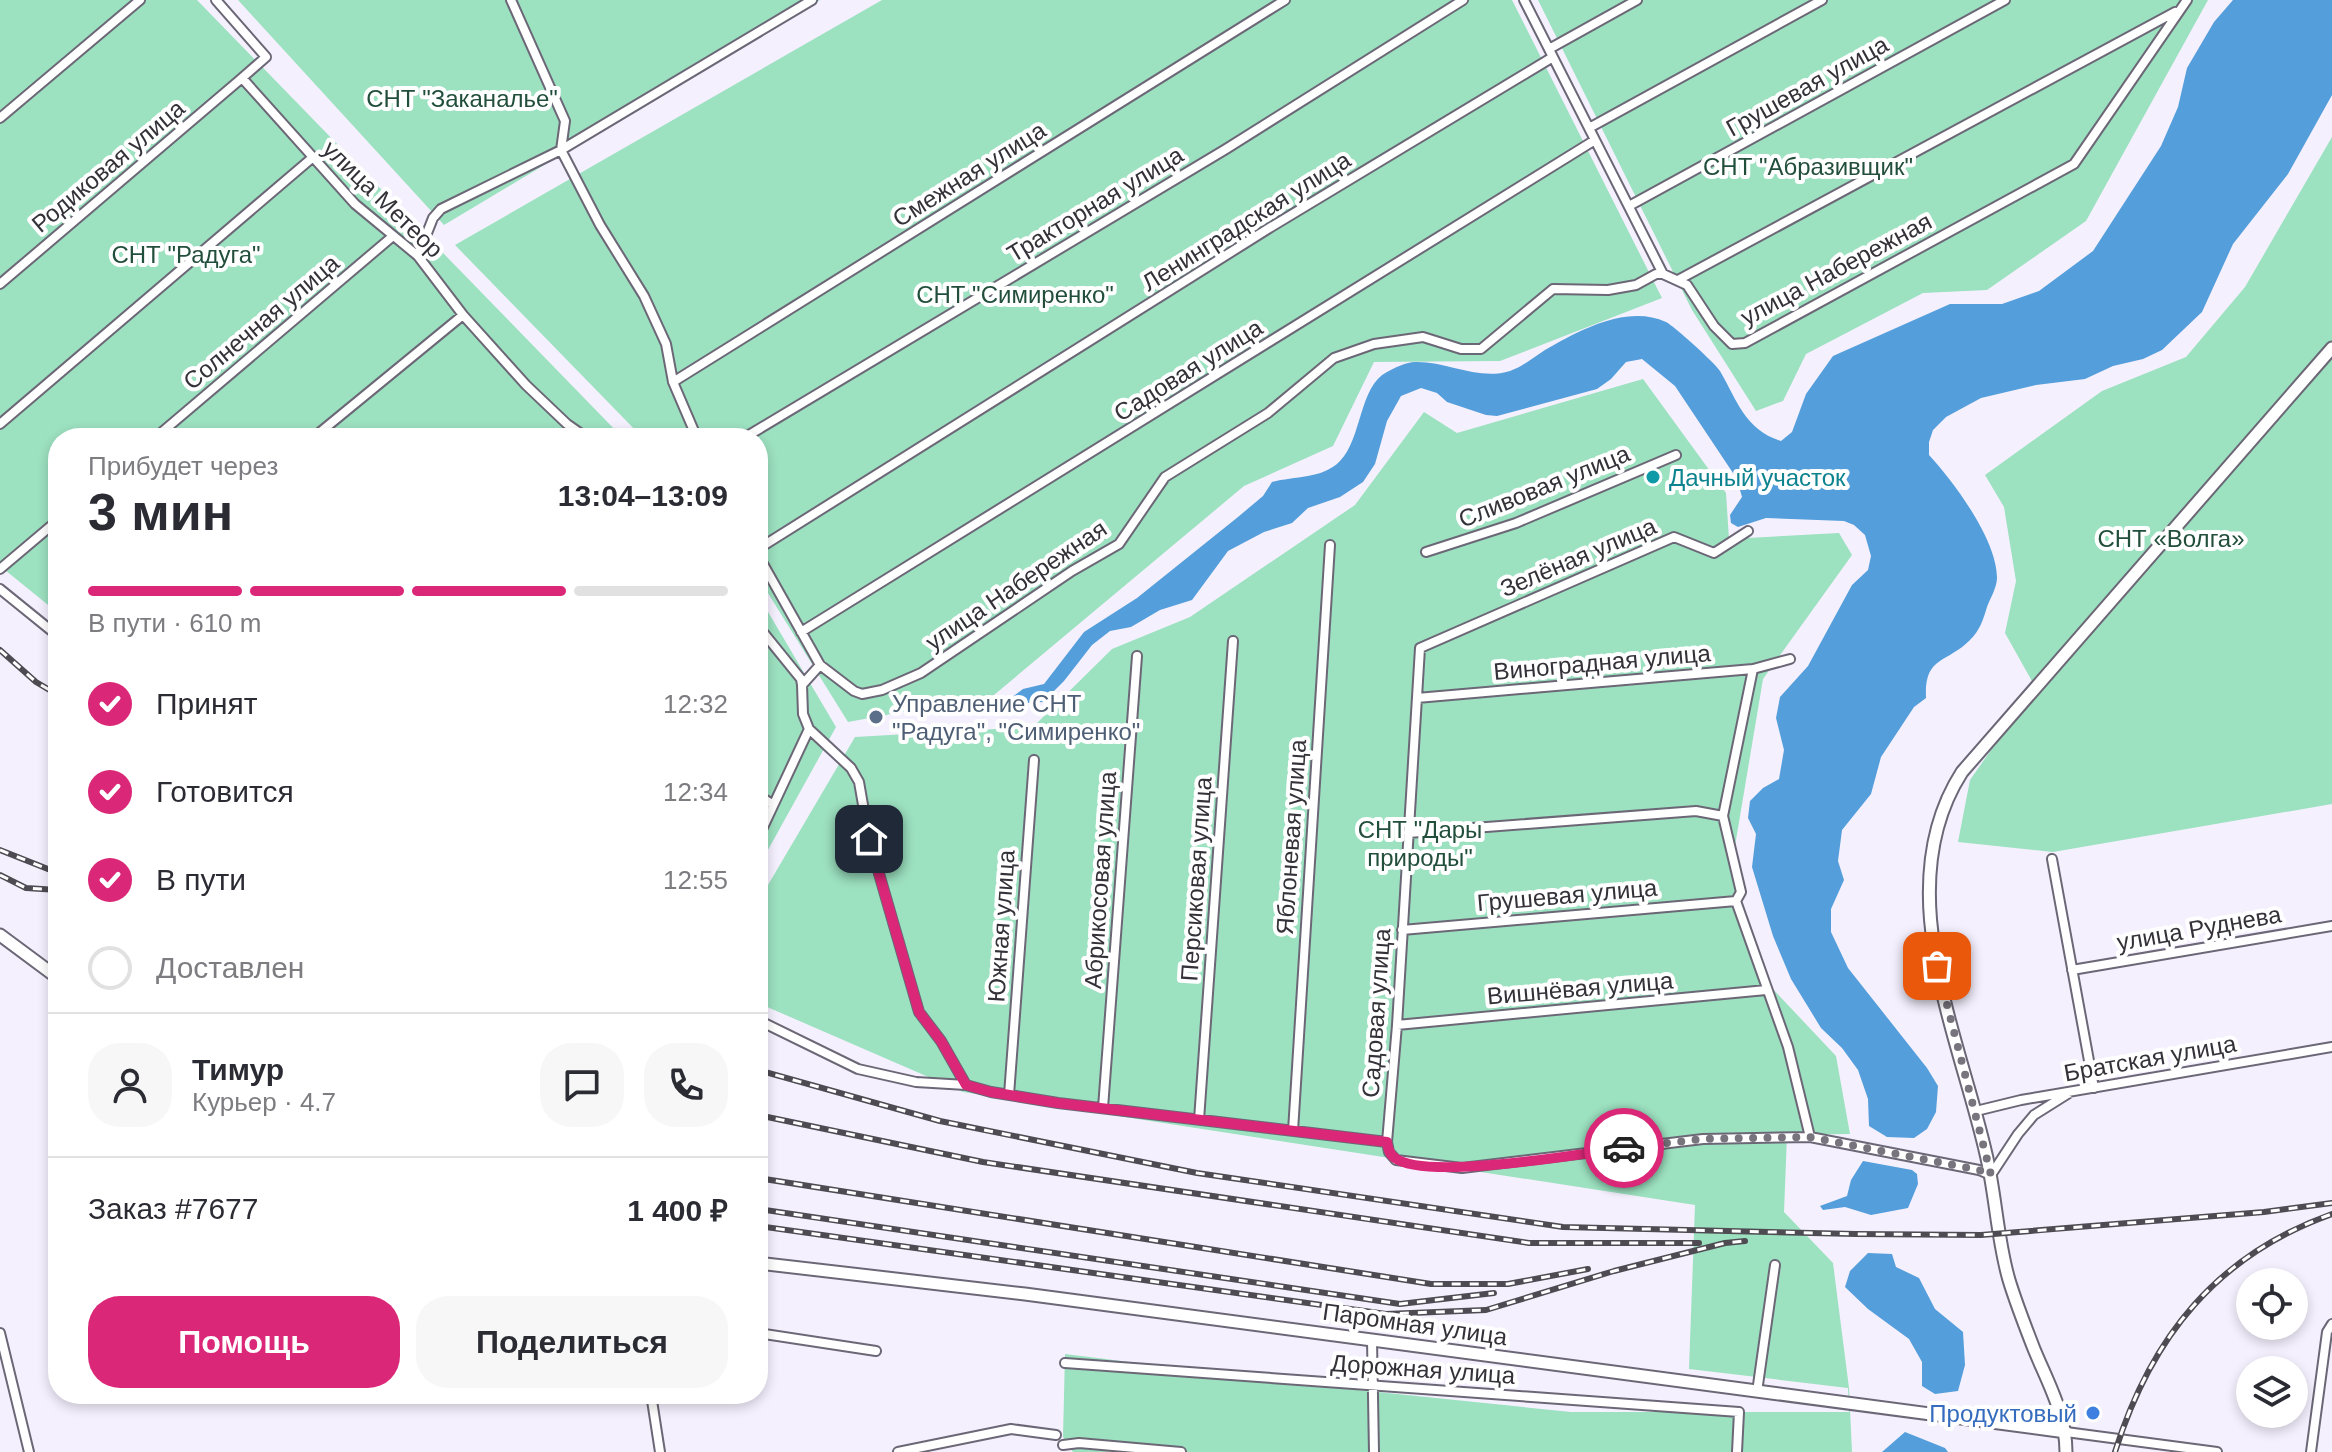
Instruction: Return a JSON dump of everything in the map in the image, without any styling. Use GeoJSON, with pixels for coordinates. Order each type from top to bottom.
{"type":"FeatureCollection","features":[{"type":"Feature","properties":{"kind":"street"},"geometry":{"type":"LineString","coordinates":[[0,118],[140,0]]}},
{"type":"Feature","properties":{"kind":"street"},"geometry":{"type":"LineString","coordinates":[[216,0],[266,57],[242,78]]}},
{"type":"Feature","properties":{"kind":"street"},"geometry":{"type":"LineString","coordinates":[[511,0],[565,121],[561,150],[600,225],[644,296],[666,344],[673,382],[693,428]]}},
{"type":"Feature","properties":{"kind":"street"},"geometry":{"type":"LineString","coordinates":[[418,256],[433,218],[441,209],[561,150],[812,0]]}},
{"type":"Feature","properties":{"kind":"street","name":"Смежная улица"},"geometry":{"type":"LineString","coordinates":[[673,382],[1285,0]]}},
{"type":"Feature","properties":{"kind":"street","name":"Тракторная улица"},"geometry":{"type":"LineString","coordinates":[[761,428],[1213,157],[1463,0]]}},
{"type":"Feature","properties":{"kind":"street"},"geometry":{"type":"LineString","coordinates":[[1524,0],[1663,274]]}},
{"type":"Feature","properties":{"kind":"street"},"geometry":{"type":"LineString","coordinates":[[1551,53],[1637,0]]}},
{"type":"Feature","properties":{"kind":"street"},"geometry":{"type":"LineString","coordinates":[[1589,128],[1822,0]]}},
{"type":"Feature","properties":{"kind":"street","name":"Грушевая улица"},"geometry":{"type":"LineString","coordinates":[[1629,206],[2005,0]]}},
{"type":"Feature","properties":{"kind":"street","name":"улица Набережная"},"geometry":{"type":"LineString","coordinates":[[820,665],[862,694],[882,690],[921,673],[1072,571],[1119,544],[1165,477],[1268,413],[1334,358],[1374,344],[1423,337],[1461,349],[1481,349],[1553,289],[1608,290],[1636,285],[1656,274],[1687,285],[1714,326],[1732,344],[1745,343],[2074,164],[2187,0]]}},
{"type":"Feature","properties":{"kind":"street"},"geometry":{"type":"LineString","coordinates":[[1678,280],[2180,10]]}},
{"type":"Feature","properties":{"kind":"street","name":"Ленинградская улица"},"geometry":{"type":"LineString","coordinates":[[768,543],[1551,53]]}},
{"type":"Feature","properties":{"kind":"street","name":"улица Метеор"},"geometry":{"type":"LineString","coordinates":[[242,78],[355,204],[418,256],[463,315],[526,385],[573,428]]}},
{"type":"Feature","properties":{"kind":"street","name":"Родиковая улица"},"geometry":{"type":"LineString","coordinates":[[0,284],[242,78]]}},
{"type":"Feature","properties":{"kind":"street","name":"Садовая улица"},"geometry":{"type":"LineString","coordinates":[[801,632],[1595,140]]}},
{"type":"Feature","properties":{"kind":"street"},"geometry":{"type":"LineString","coordinates":[[0,424],[312,158]]}},
{"type":"Feature","properties":{"kind":"street","name":"Солнечная улица"},"geometry":{"type":"LineString","coordinates":[[167,428],[393,236]]}},
{"type":"Feature","properties":{"kind":"street"},"geometry":{"type":"LineString","coordinates":[[325,428],[463,315]]}},
{"type":"Feature","properties":{"kind":"street"},"geometry":{"type":"LineString","coordinates":[[2066,1452],[2066,1432],[2009,1279],[1976,1111],[1941,989],[1933,943],[1932,842],[1951,789],[1962,772],[2332,348]]}},
{"type":"Feature","properties":{"kind":"street","name":"Сливовая улица"},"geometry":{"type":"LineString","coordinates":[[1426,552],[1516,523],[1676,455]]}},
{"type":"Feature","properties":{"kind":"street"},"geometry":{"type":"LineString","coordinates":[[0,569],[48,528]]}},
{"type":"Feature","properties":{"kind":"street","name":"Зелёная улица"},"geometry":{"type":"LineString","coordinates":[[1420,648],[1674,537],[1714,553],[1748,531]]}},
{"type":"Feature","properties":{"kind":"street","name":"Яблоневая улица"},"geometry":{"type":"LineString","coordinates":[[1293,1131],[1330,545]]}},
{"type":"Feature","properties":{"kind":"street"},"geometry":{"type":"LineString","coordinates":[[768,573],[820,665],[802,685]]}},
{"type":"Feature","properties":{"kind":"street"},"geometry":{"type":"LineString","coordinates":[[0,589],[48,628]]}},
{"type":"Feature","properties":{"kind":"street"},"geometry":{"type":"LineString","coordinates":[[768,638],[801,679],[803,714],[809,729],[851,768],[859,782],[869,839],[919,1012],[941,1041],[966,1085]]}},
{"type":"Feature","properties":{"kind":"street","name":"Персиковая улица"},"geometry":{"type":"LineString","coordinates":[[1199,1120],[1233,641]]}},
{"type":"Feature","properties":{"kind":"street","name":"Садовая улица"},"geometry":{"type":"LineString","coordinates":[[1387,1142],[1420,648]]}},
{"type":"Feature","properties":{"kind":"street","name":"Абрикосовая улица"},"geometry":{"type":"LineString","coordinates":[[1103,1108],[1137,656]]}},
{"type":"Feature","properties":{"kind":"street","name":"Виноградная улица"},"geometry":{"type":"LineString","coordinates":[[1417,698],[1753,669],[1790,659]]}},
{"type":"Feature","properties":{"kind":"street"},"geometry":{"type":"LineString","coordinates":[[1753,669],[1723,816],[1741,892],[1736,901],[1788,1047],[1810,1137]]}},
{"type":"Feature","properties":{"kind":"street"},"geometry":{"type":"LineString","coordinates":[[768,814],[809,729]]}},
{"type":"Feature","properties":{"kind":"street","name":"Южная улица"},"geometry":{"type":"LineString","coordinates":[[1009,1095],[1034,760]]}},
{"type":"Feature","properties":{"kind":"street"},"geometry":{"type":"LineString","coordinates":[[768,801],[772,804]]}},
{"type":"Feature","properties":{"kind":"street"},"geometry":{"type":"LineString","coordinates":[[1408,833],[1696,811],[1723,816]]}},
{"type":"Feature","properties":{"kind":"street"},"geometry":{"type":"LineString","coordinates":[[2052,859],[2094,1088]]}},
{"type":"Feature","properties":{"kind":"street","name":"Грушевая улица"},"geometry":{"type":"LineString","coordinates":[[1402,930],[1736,901]]}},
{"type":"Feature","properties":{"kind":"street","name":"улица Руднева"},"geometry":{"type":"LineString","coordinates":[[2072,970],[2332,926]]}},
{"type":"Feature","properties":{"kind":"street"},"geometry":{"type":"LineString","coordinates":[[0,935],[48,971]]}},
{"type":"Feature","properties":{"kind":"street","name":"Вишнёвая улица"},"geometry":{"type":"LineString","coordinates":[[1397,1025],[1766,990]]}},
{"type":"Feature","properties":{"kind":"street"},"geometry":{"type":"LineString","coordinates":[[768,1025],[858,1069],[916,1082],[966,1085],[1009,1095],[1103,1108],[1387,1142],[1389,1152],[1396,1160],[1462,1168],[1703,1139],[1810,1137],[1979,1170],[1991,1175]]}},
{"type":"Feature","properties":{"kind":"street","name":"Братская улица"},"geometry":{"type":"LineString","coordinates":[[1976,1111],[2332,1047]]}},
{"type":"Feature","properties":{"kind":"street"},"geometry":{"type":"LineString","coordinates":[[1991,1175],[2034,1115],[2069,1093]]}},
{"type":"Feature","properties":{"kind":"street","name":"Паромная улица"},"geometry":{"type":"LineString","coordinates":[[768,1264],[1025,1294],[2066,1432]]}},
{"type":"Feature","properties":{"kind":"street"},"geometry":{"type":"LineString","coordinates":[[1757,1392],[1775,1265]]}},
{"type":"Feature","properties":{"kind":"street"},"geometry":{"type":"LineString","coordinates":[[2311,1452],[2327,1332],[2332,1324]]}},
{"type":"Feature","properties":{"kind":"street"},"geometry":{"type":"LineString","coordinates":[[0,1333],[29,1452]]}},
{"type":"Feature","properties":{"kind":"street"},"geometry":{"type":"LineString","coordinates":[[768,1335],[876,1351]]}},
{"type":"Feature","properties":{"kind":"street"},"geometry":{"type":"LineString","coordinates":[[1372,1340],[1374,1452]]}},
{"type":"Feature","properties":{"kind":"street","name":"Дорожная улица"},"geometry":{"type":"LineString","coordinates":[[1065,1363],[1739,1412],[1737,1452]]}},
{"type":"Feature","properties":{"kind":"street"},"geometry":{"type":"LineString","coordinates":[[653,1404],[660,1452]]}},
{"type":"Feature","properties":{"kind":"street"},"geometry":{"type":"LineString","coordinates":[[898,1452],[1011,1429],[1056,1435]]}},
{"type":"Feature","properties":{"kind":"street"},"geometry":{"type":"LineString","coordinates":[[2066,1432],[2217,1452]]}},
{"type":"Feature","properties":{"kind":"street"},"geometry":{"type":"LineString","coordinates":[[1063,1445],[1079,1443],[1181,1452]]}},
{"type":"Feature","properties":{"kind":"green space","name":"СНТ \"Радуга\""},"geometry":{"type":"Polygon","coordinates":[[[0,0],[197,0],[613,428],[48,428],[48,605],[0,566],[0,0]]]}},
{"type":"Feature","properties":{"kind":"green space","name":"СНТ \"Заканалье\""},"geometry":{"type":"Polygon","coordinates":[[[238,0],[820,0],[444,225],[238,0]]]}},
{"type":"Feature","properties":{"kind":"green space","name":"СНТ \"Симиренко\""},"geometry":{"type":"Polygon","coordinates":[[[882,0],[1512,0],[1662,298],[1500,361],[1374,362],[1333,446],[1244,486],[994,695],[848,722],[768,593],[768,428],[633,428],[455,245],[882,0]]]}},
{"type":"Feature","properties":{"kind":"green space","name":"СНТ \"Абразивщик\""},"geometry":{"type":"Polygon","coordinates":[[[1538,0],[2208,0],[2086,221],[1987,290],[1923,293],[1806,354],[1783,401],[1756,411],[1692,310],[1538,0]]]}},
{"type":"Feature","properties":{"kind":"green space","name":"СНТ «Волга»"},"geometry":{"type":"Polygon","coordinates":[[[2332,137],[2332,804],[2053,852],[1958,842],[1970,780],[2012,720],[2038,692],[2005,633],[2016,581],[2004,507],[1985,475],[2102,391],[2186,357],[2245,287],[2332,137]]]}},
{"type":"Feature","properties":{"kind":"green space","name":"СНТ \"Дары природы\""},"geometry":{"type":"Polygon","coordinates":[[[1643,379],[1726,493],[1729,539],[1839,533],[1852,555],[1763,679],[1735,846],[1740,901],[1771,987],[1836,1056],[1850,1134],[1787,1135],[1784,1212],[1833,1263],[1849,1388],[1852,1452],[1073,1452],[1063,1437],[1065,1354],[1571,1412],[1849,1412],[1848,1388],[1689,1369],[1695,1205],[963,1092],[768,1007],[768,885],[855,737],[1033,727],[1112,649],[1190,617],[1355,505],[1424,412],[1457,433],[1643,379]]]}},
{"type":"Feature","properties":{"kind":"green space"},"geometry":{"type":"Polygon","coordinates":[[[768,612],[836,727],[768,850],[768,612]]]}},
{"type":"Feature","properties":{"kind":"water"},"geometry":{"type":"Polygon","coordinates":[[[2233,0],[2332,0],[2332,95],[2288,174],[2233,244],[2202,312],[2162,350],[2143,359],[2113,366],[2085,379],[2036,385],[1981,398],[1946,417],[1933,430],[1929,442],[1929,455],[1962,496],[1982,530],[1995,563],[1997,582],[1979,629],[1961,648],[1933,668],[1926,684],[1926,698],[1914,707],[1881,757],[1871,794],[1842,830],[1838,861],[1844,880],[1831,909],[1831,932],[1848,968],[1938,1086],[1936,1112],[1927,1129],[1914,1138],[1887,1137],[1869,1126],[1868,1099],[1858,1070],[1842,1048],[1821,1028],[1791,979],[1773,936],[1752,867],[1756,834],[1748,818],[1750,801],[1763,788],[1779,779],[1784,750],[1776,718],[1780,697],[1808,666],[1852,585],[1868,570],[1871,556],[1865,535],[1844,521],[1766,518],[1738,527],[1731,523],[1730,515],[1742,497],[1737,479],[1675,386],[1642,359],[1626,362],[1597,389],[1497,416],[1447,402],[1437,393],[1421,388],[1401,396],[1387,421],[1375,464],[1363,482],[1340,497],[1308,508],[1292,523],[1264,532],[1228,551],[1192,600],[1160,610],[1131,627],[1110,631],[1092,645],[1043,702],[1008,700],[1023,689],[1044,684],[1084,632],[1137,598],[1263,496],[1272,482],[1317,474],[1333,467],[1353,440],[1371,389],[1387,372],[1404,364],[1427,363],[1486,374],[1510,371],[1592,326],[1622,317],[1652,317],[1666,322],[1703,353],[1720,371],[1750,422],[1781,441],[1792,432],[1806,394],[1833,356],[1950,304],[2002,304],[2039,291],[2093,251],[2161,146],[2178,107],[2187,68],[2214,22],[2233,0]]]}},
{"type":"Feature","properties":{"kind":"water"},"geometry":{"type":"Polygon","coordinates":[[[1863,1161],[1912,1170],[1917,1174],[1918,1184],[1908,1208],[1871,1215],[1845,1207],[1823,1210],[1820,1206],[1847,1196],[1851,1180],[1863,1161]]]}},
{"type":"Feature","properties":{"kind":"water"},"geometry":{"type":"Polygon","coordinates":[[[1868,1253],[1892,1254],[1896,1267],[1919,1278],[1935,1309],[1963,1332],[1965,1365],[1958,1391],[1935,1394],[1922,1386],[1922,1362],[1909,1339],[1868,1309],[1845,1287],[1850,1271],[1868,1253]]]}},
{"type":"Feature","properties":{"kind":"water"},"geometry":{"type":"Polygon","coordinates":[[[1905,1432],[1945,1448],[1948,1452],[1882,1452],[1905,1432]]]}},
{"type":"Feature","properties":{"kind":"railway"},"geometry":{"type":"LineString","coordinates":[[0,650],[48,689]]}},
{"type":"Feature","properties":{"kind":"railway"},"geometry":{"type":"LineString","coordinates":[[0,850],[48,869]]}},
{"type":"Feature","properties":{"kind":"railway"},"geometry":{"type":"LineString","coordinates":[[0,875],[26,888],[48,889]]}},
{"type":"Feature","properties":{"kind":"railway"},"geometry":{"type":"LineString","coordinates":[[768,1073],[940,1121],[1197,1173],[1563,1227],[1981,1235],[2264,1212],[2332,1203]]}},
{"type":"Feature","properties":{"kind":"railway"},"geometry":{"type":"LineString","coordinates":[[768,1117],[983,1162],[1529,1243],[1699,1243]]}},
{"type":"Feature","properties":{"kind":"railway"},"geometry":{"type":"LineString","coordinates":[[768,1180],[1431,1284],[1508,1284],[1588,1269]]}},
{"type":"Feature","properties":{"kind":"railway"},"geometry":{"type":"LineString","coordinates":[[768,1210],[1400,1304],[1494,1293]]}},
{"type":"Feature","properties":{"kind":"railway"},"geometry":{"type":"LineString","coordinates":[[2115,1452],[2148,1372],[2169,1337],[2194,1305],[2222,1277],[2255,1252],[2291,1231],[2332,1214]]}},
{"type":"Feature","properties":{"kind":"railway"},"geometry":{"type":"LineString","coordinates":[[768,1227],[1386,1314],[1486,1310],[1614,1271],[1725,1243],[1745,1241]]}},
{"type":"Feature","properties":{"kind":"way so far"},"geometry":{"type":"LineString","coordinates":[[1624,1148],[1703,1139],[1810,1137],[1979,1170],[1991,1175],[1937,966]]}},
{"type":"Feature","properties":{"kind":"place","name":"Дачный участок"},"geometry":{"type":"Point","coordinates":[1653,477]}},
{"type":"Feature","properties":{"kind":"place","name":"Управление СНТ \"Радуга\", \"Симиренко\""},"geometry":{"type":"Point","coordinates":[876,717]}},
{"type":"Feature","properties":{"kind":"place","name":"Продуктовый"},"geometry":{"type":"Point","coordinates":[2093,1413]}},
{"type":"Feature","properties":{"kind":"route"},"geometry":{"type":"LineString","coordinates":[[869,839],[919,1012],[941,1041],[966,1085],[1058,1103],[1387,1142],[1389,1152],[1396,1160],[1426,1165],[1462,1168],[1624,1148]]}}]}
